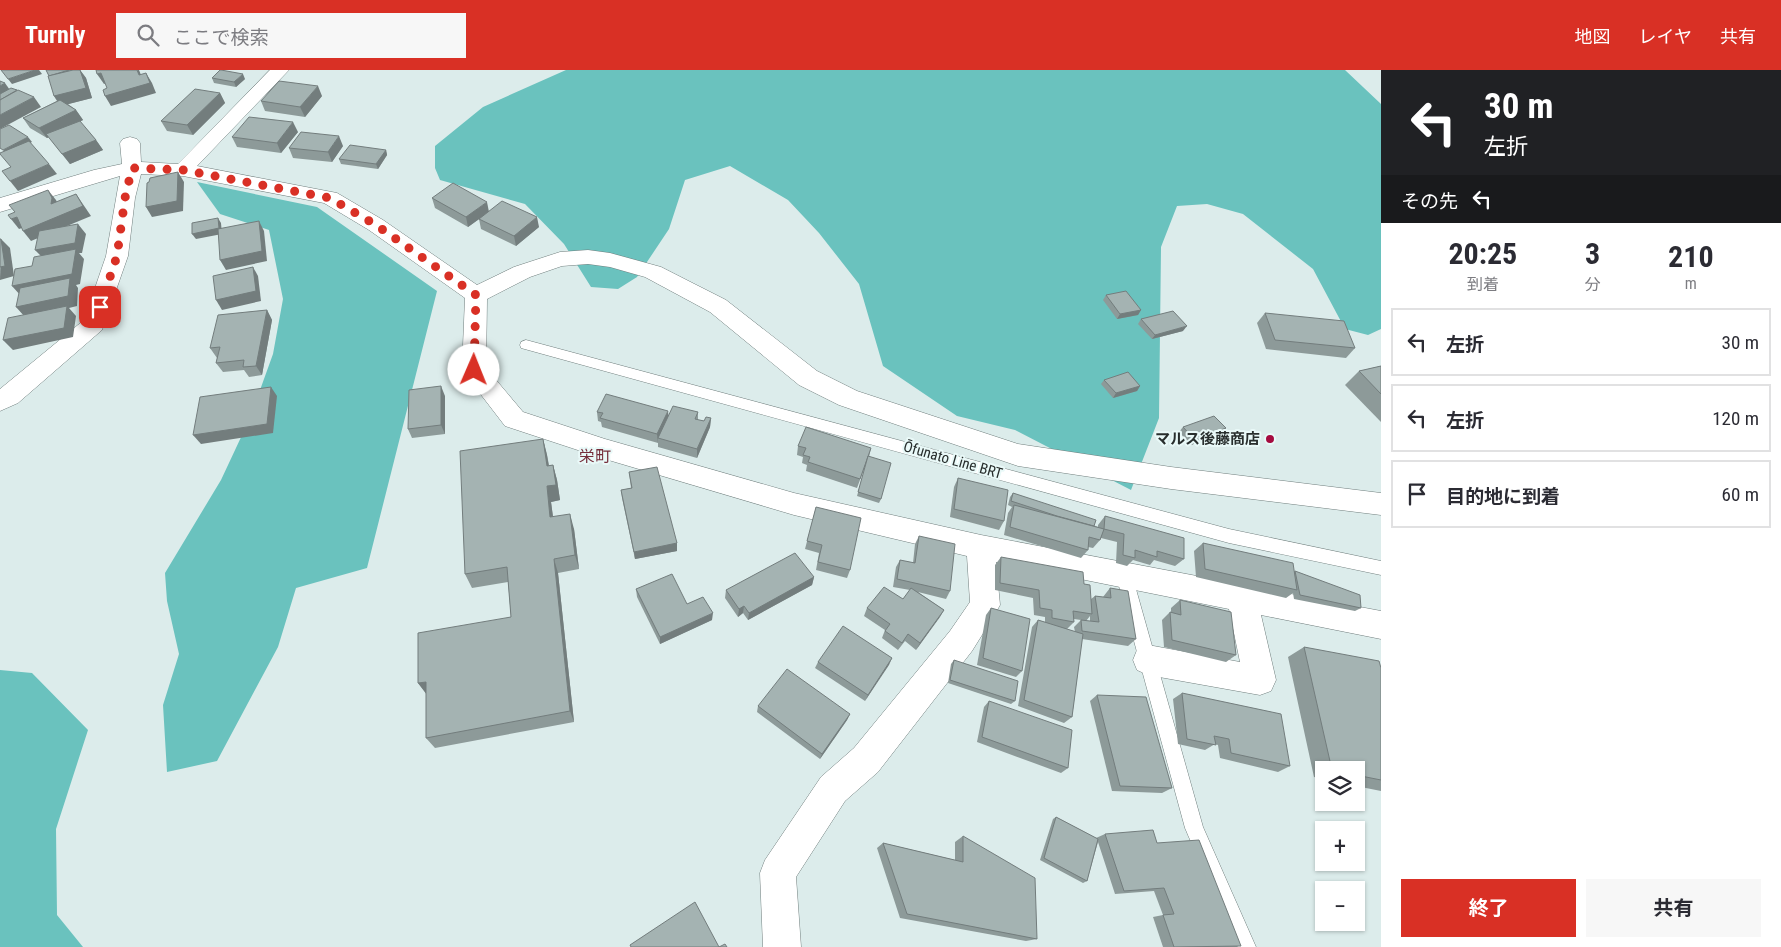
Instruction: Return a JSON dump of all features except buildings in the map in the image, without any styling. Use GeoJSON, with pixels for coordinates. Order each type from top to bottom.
{"type":"FeatureCollection","features":[{"type":"Feature","properties":{"kind":"street"},"geometry":{"type":"LineString","coordinates":[[183,170],[239,110],[280,70]]}},
{"type":"Feature","properties":{"kind":"street"},"geometry":{"type":"LineString","coordinates":[[0,401],[9,396],[94,324],[117,256],[125,198],[132,168],[130,143]]}},
{"type":"Feature","properties":{"kind":"street"},"geometry":{"type":"LineString","coordinates":[[0,205],[101,174],[132,168],[183,170],[330,198],[376,225],[476,295]]}},
{"type":"Feature","properties":{"kind":"street"},"geometry":{"type":"LineString","coordinates":[[476,295],[522,272],[560,259],[588,257],[610,260],[653,272],[718,306],[808,378],[848,398],[1018,455],[1171,478],[1381,504]]}},
{"type":"Feature","properties":{"kind":"street"},"geometry":{"type":"LineString","coordinates":[[476,295],[474,370],[514,420],[605,449],[794,504],[981,547],[1381,625]]}},
{"type":"Feature","properties":{"kind":"street"},"geometry":{"type":"LineString","coordinates":[[782,947],[778,873],[833,789],[866,760],[961,640],[985,605],[981,547]]}},
{"type":"Feature","properties":{"kind":"street"},"geometry":{"type":"LineString","coordinates":[[1148,660],[1260,680],[1242,598]]}},
{"type":"Feature","properties":{"kind":"lane","name":"Ōfunato Line BRT"},"geometry":{"type":"LineString","coordinates":[[526,345],[1220,533],[1318,556],[1381,568]]}},
{"type":"Feature","properties":{"kind":"lane"},"geometry":{"type":"LineString","coordinates":[[1124,575],[1194,828],[1246,947]]}},
{"type":"Feature","properties":{"kind":"shaded area"},"geometry":{"type":"Polygon","coordinates":[[[566,70],[1345,70],[1381,104],[1381,329],[1368,335],[1345,329],[1313,269],[1243,214],[1207,204],[1177,206],[1161,247],[1159,418],[1131,490],[1015,430],[957,416],[883,366],[859,284],[819,233],[788,200],[730,166],[685,180],[669,229],[637,277],[618,289],[591,287],[564,244],[525,204],[440,180],[435,168],[435,146],[483,107],[566,70]]]}},
{"type":"Feature","properties":{"kind":"shaded area"},"geometry":{"type":"Polygon","coordinates":[[[197,182],[317,207],[437,291],[367,568],[296,588],[278,647],[217,761],[167,772],[163,705],[179,654],[167,601],[165,573],[221,480],[250,418],[273,354],[283,299],[269,230],[220,214],[197,182]]]}},
{"type":"Feature","properties":{"kind":"shaded area"},"geometry":{"type":"Polygon","coordinates":[[[0,670],[32,673],[88,730],[56,829],[57,915],[83,947],[0,947],[0,670]]]}},
{"type":"Feature","properties":{"kind":"place","name":"マルス後藤商店"},"geometry":{"type":"Point","coordinates":[1270,439]}},
{"type":"Feature","properties":{"kind":"district","name":"栄町"},"geometry":{"type":"Point","coordinates":[595,456]}},
{"type":"Feature","properties":{"kind":"route"},"geometry":{"type":"LineString","coordinates":[[100,307],[117,256],[125,198],[132,168],[183,170],[330,198],[376,225],[476,295],[474,370]]}}]}
